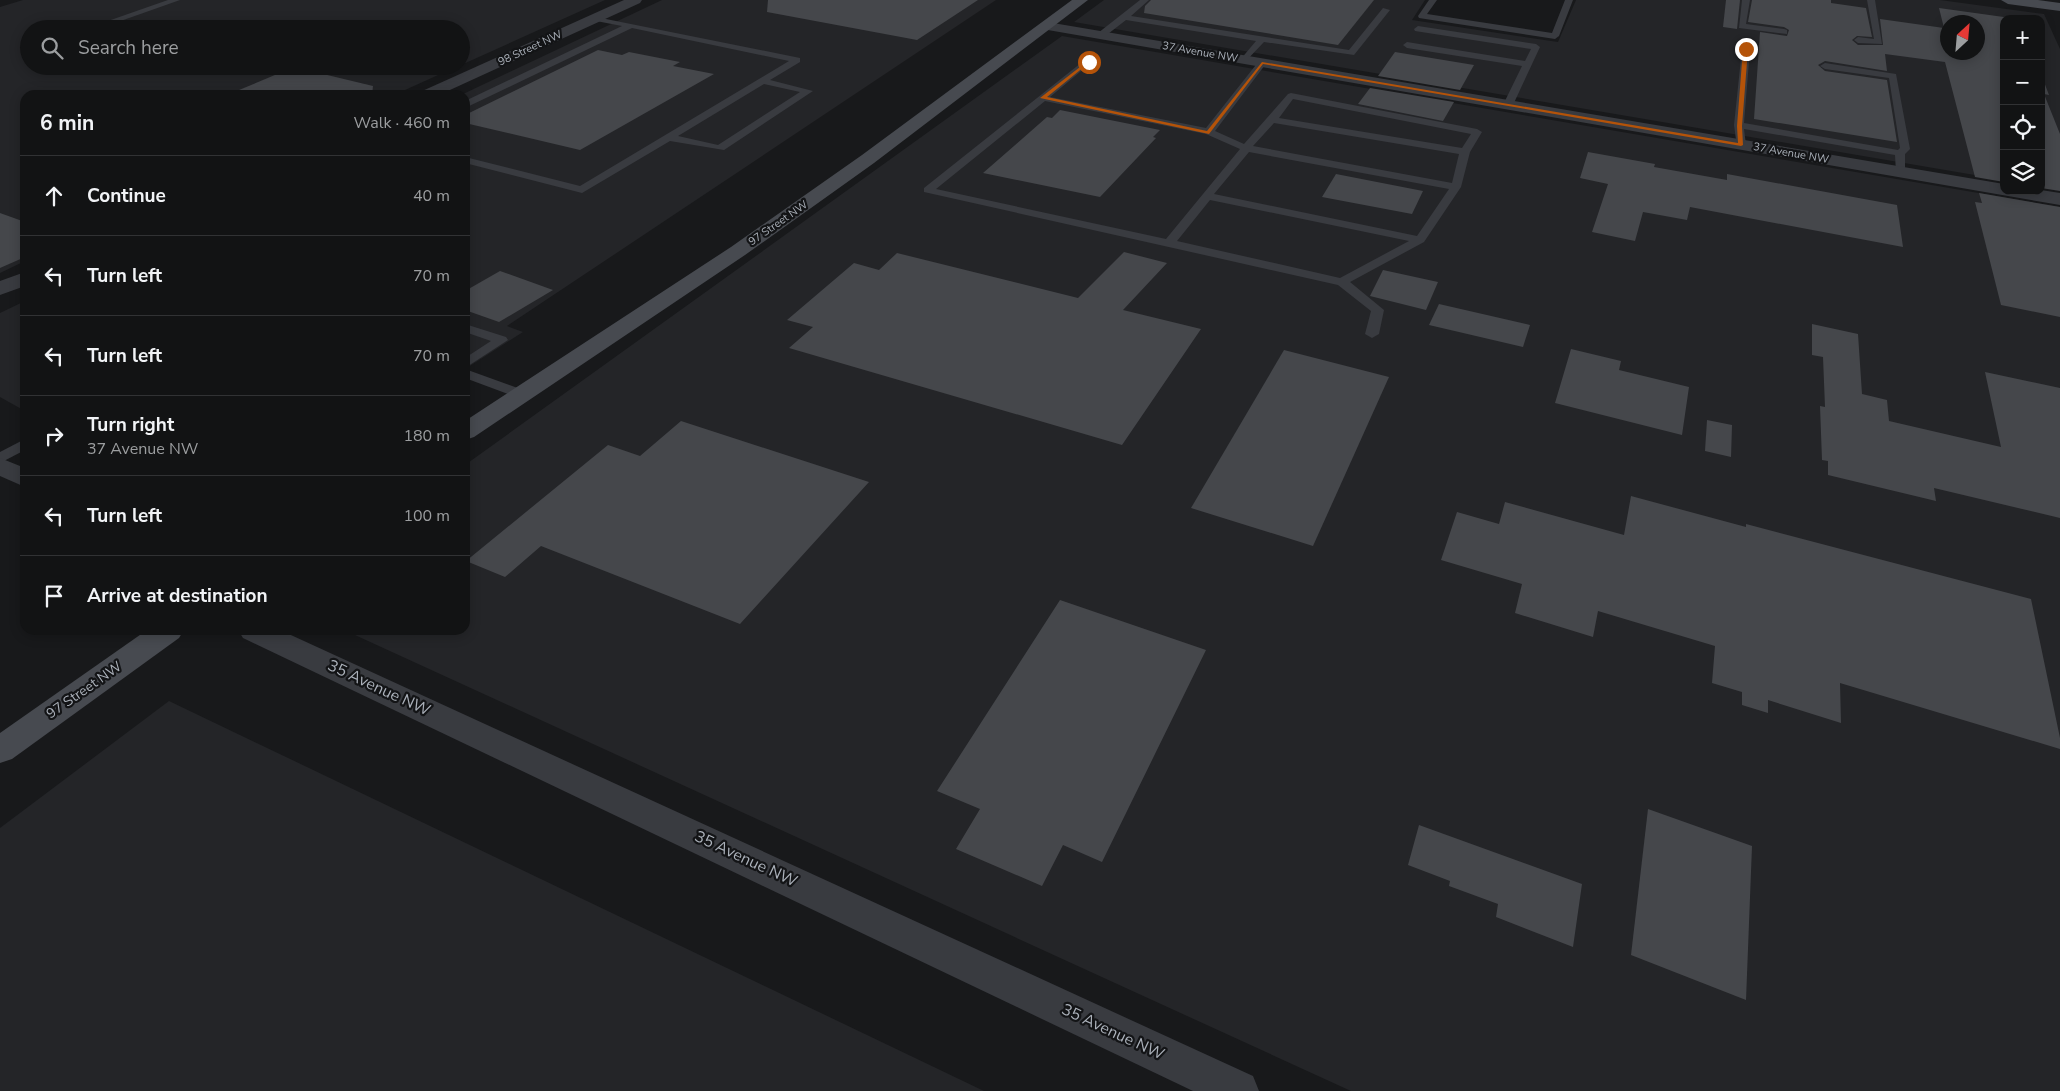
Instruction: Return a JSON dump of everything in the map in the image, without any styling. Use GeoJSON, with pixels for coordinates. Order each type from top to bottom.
{"type":"FeatureCollection","features":[{"type":"Feature","properties":{"kind":"street","name":"98 Street NW"},"geometry":{"type":"LineString","coordinates":[[470,75],[635,0]]}},
{"type":"Feature","properties":{"kind":"street","name":"97 Street NW"},"geometry":{"type":"LineString","coordinates":[[470,429],[738,251],[868,159],[1081,0]]}},
{"type":"Feature","properties":{"kind":"street"},"geometry":{"type":"LineString","coordinates":[[2008,0],[2060,6]]}},
{"type":"Feature","properties":{"kind":"street","name":"37 Avenue NW"},"geometry":{"type":"LineString","coordinates":[[1047,26],[2000,189]]}},
{"type":"Feature","properties":{"kind":"street","name":"98 Street NW"},"geometry":{"type":"LineString","coordinates":[[437,90],[470,75]]}},
{"type":"Feature","properties":{"kind":"street"},"geometry":{"type":"LineString","coordinates":[[2036,195],[2060,199]]}},
{"type":"Feature","properties":{"kind":"street"},"geometry":{"type":"LineString","coordinates":[[0,290],[20,280]]}},
{"type":"Feature","properties":{"kind":"street"},"geometry":{"type":"LineString","coordinates":[[0,466],[20,476]]}},
{"type":"Feature","properties":{"kind":"street","name":"97 Street NW"},"geometry":{"type":"LineString","coordinates":[[0,750],[162,635]]}},
{"type":"Feature","properties":{"kind":"street","name":"35 Avenue NW"},"geometry":{"type":"LineString","coordinates":[[264,635],[1238,1091]]}},
{"type":"Feature","properties":{"kind":"lane"},"geometry":{"type":"LineString","coordinates":[[116,20],[176,0]]}},
{"type":"Feature","properties":{"kind":"lane"},"geometry":{"type":"LineString","coordinates":[[1101,35],[1145,0]]}},
{"type":"Feature","properties":{"kind":"lane"},"geometry":{"type":"LineString","coordinates":[[1433,0],[1422,16],[1554,36],[1569,0]]}},
{"type":"Feature","properties":{"kind":"lane"},"geometry":{"type":"LineString","coordinates":[[1746,0],[1742,26],[1784,32]]}},
{"type":"Feature","properties":{"kind":"lane"},"geometry":{"type":"LineString","coordinates":[[1858,40],[1880,42],[1871,0]]}},
{"type":"Feature","properties":{"kind":"lane"},"geometry":{"type":"LineString","coordinates":[[1124,17],[1351,53],[1386,10]]}},
{"type":"Feature","properties":{"kind":"lane"},"geometry":{"type":"LineString","coordinates":[[470,161],[582,190],[797,60],[594,18]]}},
{"type":"Feature","properties":{"kind":"lane"},"geometry":{"type":"LineString","coordinates":[[470,103],[630,26]]}},
{"type":"Feature","properties":{"kind":"lane"},"geometry":{"type":"LineString","coordinates":[[1418,29],[1536,47],[1508,105]]}},
{"type":"Feature","properties":{"kind":"lane"},"geometry":{"type":"LineString","coordinates":[[1244,60],[1262,39]]}},
{"type":"Feature","properties":{"kind":"lane"},"geometry":{"type":"LineString","coordinates":[[1407,45],[1527,64]]}},
{"type":"Feature","properties":{"kind":"lane"},"geometry":{"type":"LineString","coordinates":[[1741,145],[1739,126],[1746,49]]}},
{"type":"Feature","properties":{"kind":"lane"},"geometry":{"type":"LineString","coordinates":[[1089,62],[928,190],[1342,282],[1378,310],[1372,334]]}},
{"type":"Feature","properties":{"kind":"lane"},"geometry":{"type":"LineString","coordinates":[[1209,132],[1212,125],[1262,63]]}},
{"type":"Feature","properties":{"kind":"lane"},"geometry":{"type":"LineString","coordinates":[[1739,126],[1900,152],[1906,149],[1893,76],[1825,66]]}},
{"type":"Feature","properties":{"kind":"lane"},"geometry":{"type":"LineString","coordinates":[[670,138],[720,148],[808,91],[762,82]]}},
{"type":"Feature","properties":{"kind":"lane"},"geometry":{"type":"LineString","coordinates":[[1169,243],[1246,148],[1292,96],[1477,132],[1465,152],[1456,187],[1420,240],[1342,282]]}},
{"type":"Feature","properties":{"kind":"lane"},"geometry":{"type":"LineString","coordinates":[[1043,98],[1209,132],[1246,148],[1456,187]]}},
{"type":"Feature","properties":{"kind":"lane"},"geometry":{"type":"LineString","coordinates":[[1272,120],[1465,152]]}},
{"type":"Feature","properties":{"kind":"lane"},"geometry":{"type":"LineString","coordinates":[[1900,152],[1901,172]]}},
{"type":"Feature","properties":{"kind":"lane"},"geometry":{"type":"LineString","coordinates":[[1208,196],[1420,240]]}},
{"type":"Feature","properties":{"kind":"lane"},"geometry":{"type":"LineString","coordinates":[[470,330],[501,340],[470,361]]}},
{"type":"Feature","properties":{"kind":"lane"},"geometry":{"type":"LineString","coordinates":[[470,375],[521,394]]}},
{"type":"Feature","properties":{"kind":"lane"},"geometry":{"type":"LineString","coordinates":[[0,458],[20,447]]}},
{"type":"Feature","properties":{"kind":"shaded area"},"geometry":{"type":"Polygon","coordinates":[[[23,0],[605,0],[470,61],[470,20],[20,20],[20,75],[438,75],[405,90],[20,90],[20,263],[0,273],[0,7],[23,0]]]}},
{"type":"Feature","properties":{"kind":"shaded area"},"geometry":{"type":"Polygon","coordinates":[[[662,0],[996,0],[507,326],[523,332],[470,366],[470,91],[662,0]]]}},
{"type":"Feature","properties":{"kind":"shaded area"},"geometry":{"type":"Polygon","coordinates":[[[1104,0],[1425,0],[1412,20],[1558,42],[1576,0],[1940,0],[2044,14],[2000,15],[2000,179],[1074,22],[1104,0]]]}},
{"type":"Feature","properties":{"kind":"shaded area"},"geometry":{"type":"Polygon","coordinates":[[[2045,16],[2060,49],[2060,189],[2045,187],[2045,16]]]}},
{"type":"Feature","properties":{"kind":"shaded area"},"geometry":{"type":"Polygon","coordinates":[[[1062,36],[2060,207],[2060,1091],[1351,1091],[355,635],[470,635],[470,461],[1062,36]]]}},
{"type":"Feature","properties":{"kind":"shaded area"},"geometry":{"type":"Polygon","coordinates":[[[20,303],[20,408],[0,397],[0,313],[20,303]]]}},
{"type":"Feature","properties":{"kind":"shaded area"},"geometry":{"type":"Polygon","coordinates":[[[169,701],[984,1091],[0,1091],[0,828],[169,701]]]}},
{"type":"Feature","properties":{"kind":"building"},"geometry":{"type":"Polygon","coordinates":[[[768,0],[978,0],[917,40],[767,12],[768,0]]]}},
{"type":"Feature","properties":{"kind":"building"},"geometry":{"type":"Polygon","coordinates":[[[1151,0],[1374,0],[1338,45],[1144,13],[1145,6],[1151,0]]]}},
{"type":"Feature","properties":{"kind":"building"},"geometry":{"type":"Polygon","coordinates":[[[1726,0],[1740,0],[1737,29],[1723,27],[1726,0]]]}},
{"type":"Feature","properties":{"kind":"building"},"geometry":{"type":"Polygon","coordinates":[[[1752,0],[1831,0],[1831,3],[1866,8],[1872,37],[1857,36],[1852,40],[1858,45],[1883,45],[1880,19],[1940,27],[1940,60],[1985,60],[1985,15],[1941,15],[1939,8],[2000,16],[2000,181],[1975,177],[1945,62],[1885,54],[1887,71],[1825,61],[1818,65],[1825,71],[1887,80],[1897,142],[1754,119],[1760,32],[1787,36],[1789,30],[1784,27],[1748,22],[1752,0]]]}},
{"type":"Feature","properties":{"kind":"building"},"geometry":{"type":"Polygon","coordinates":[[[598,50],[622,55],[629,52],[680,62],[673,66],[714,74],[580,150],[470,124],[470,113],[598,50]]]}},
{"type":"Feature","properties":{"kind":"building"},"geometry":{"type":"Polygon","coordinates":[[[1395,52],[1474,65],[1460,90],[1378,76],[1395,52]]]}},
{"type":"Feature","properties":{"kind":"building"},"geometry":{"type":"Polygon","coordinates":[[[275,75],[327,75],[373,86],[373,90],[239,90],[275,75]]]}},
{"type":"Feature","properties":{"kind":"building"},"geometry":{"type":"Polygon","coordinates":[[[2045,84],[2049,95],[2045,94],[2045,84]]]}},
{"type":"Feature","properties":{"kind":"building"},"geometry":{"type":"Polygon","coordinates":[[[1370,88],[1454,102],[1443,121],[1358,104],[1370,88]]]}},
{"type":"Feature","properties":{"kind":"building"},"geometry":{"type":"Polygon","coordinates":[[[2045,96],[2060,134],[2060,191],[2045,189],[2045,96]]]}},
{"type":"Feature","properties":{"kind":"building"},"geometry":{"type":"Polygon","coordinates":[[[1060,110],[1160,130],[1153,137],[1156,138],[1100,197],[983,173],[1047,117],[1052,118],[1060,110]]]}},
{"type":"Feature","properties":{"kind":"building"},"geometry":{"type":"Polygon","coordinates":[[[1588,152],[1655,164],[1654,167],[1727,180],[1727,174],[1897,205],[1903,247],[1690,207],[1687,220],[1643,212],[1635,241],[1592,232],[1608,184],[1580,178],[1588,152]]]}},
{"type":"Feature","properties":{"kind":"building"},"geometry":{"type":"Polygon","coordinates":[[[1336,174],[1423,191],[1412,214],[1322,197],[1336,174]]]}},
{"type":"Feature","properties":{"kind":"building"},"geometry":{"type":"Polygon","coordinates":[[[1979,193],[2060,207],[2060,317],[2001,305],[1975,202],[1982,203],[1979,193]]]}},
{"type":"Feature","properties":{"kind":"building"},"geometry":{"type":"Polygon","coordinates":[[[0,213],[20,220],[20,259],[0,268],[0,213]]]}},
{"type":"Feature","properties":{"kind":"building"},"geometry":{"type":"Polygon","coordinates":[[[1124,252],[1167,263],[1123,310],[1201,329],[1122,445],[789,348],[813,327],[787,320],[854,263],[879,270],[897,253],[1078,298],[1124,252]]]}},
{"type":"Feature","properties":{"kind":"building"},"geometry":{"type":"Polygon","coordinates":[[[1383,270],[1438,282],[1426,310],[1370,296],[1383,270]]]}},
{"type":"Feature","properties":{"kind":"building"},"geometry":{"type":"Polygon","coordinates":[[[500,271],[553,290],[499,322],[470,312],[470,288],[500,271]]]}},
{"type":"Feature","properties":{"kind":"building"},"geometry":{"type":"Polygon","coordinates":[[[1439,304],[1530,325],[1523,347],[1429,325],[1439,304]]]}},
{"type":"Feature","properties":{"kind":"building"},"geometry":{"type":"Polygon","coordinates":[[[1812,324],[1858,334],[1862,394],[1887,400],[1889,421],[2001,447],[1985,372],[2060,388],[2060,518],[1934,488],[1936,501],[1828,475],[1828,461],[1822,460],[1820,406],[1825,407],[1823,357],[1812,355],[1812,324]]]}},
{"type":"Feature","properties":{"kind":"building"},"geometry":{"type":"Polygon","coordinates":[[[1571,349],[1621,361],[1619,370],[1689,387],[1682,435],[1555,403],[1571,349]]]}},
{"type":"Feature","properties":{"kind":"building"},"geometry":{"type":"Polygon","coordinates":[[[1284,350],[1389,377],[1313,546],[1191,508],[1284,350]]]}},
{"type":"Feature","properties":{"kind":"building"},"geometry":{"type":"Polygon","coordinates":[[[1707,420],[1732,425],[1731,457],[1705,451],[1707,420]]]}},
{"type":"Feature","properties":{"kind":"building"},"geometry":{"type":"Polygon","coordinates":[[[681,421],[869,482],[740,624],[541,546],[505,577],[470,563],[470,558],[608,445],[640,456],[681,421]]]}},
{"type":"Feature","properties":{"kind":"building"},"geometry":{"type":"Polygon","coordinates":[[[1631,496],[1746,527],[1746,524],[2031,599],[2060,738],[2060,749],[1840,683],[1841,723],[1768,700],[1768,713],[1742,705],[1742,692],[1712,683],[1715,646],[1598,611],[1593,637],[1515,613],[1522,584],[1441,560],[1457,512],[1499,524],[1505,502],[1624,535],[1631,496]]]}},
{"type":"Feature","properties":{"kind":"building"},"geometry":{"type":"Polygon","coordinates":[[[1060,600],[1206,650],[1102,862],[1063,845],[1042,886],[956,849],[980,809],[937,791],[1060,600]]]}},
{"type":"Feature","properties":{"kind":"building"},"geometry":{"type":"Polygon","coordinates":[[[1648,809],[1752,846],[1746,1000],[1631,955],[1648,809]]]}},
{"type":"Feature","properties":{"kind":"building"},"geometry":{"type":"Polygon","coordinates":[[[1419,825],[1582,884],[1573,947],[1496,917],[1498,904],[1449,886],[1450,881],[1408,865],[1419,825]]]}},
{"type":"Feature","properties":{"kind":"route"},"geometry":{"type":"LineString","coordinates":[[1089,62],[1043,98],[1209,132],[1212,125],[1262,63],[1741,145],[1739,126],[1746,49]]}}]}
